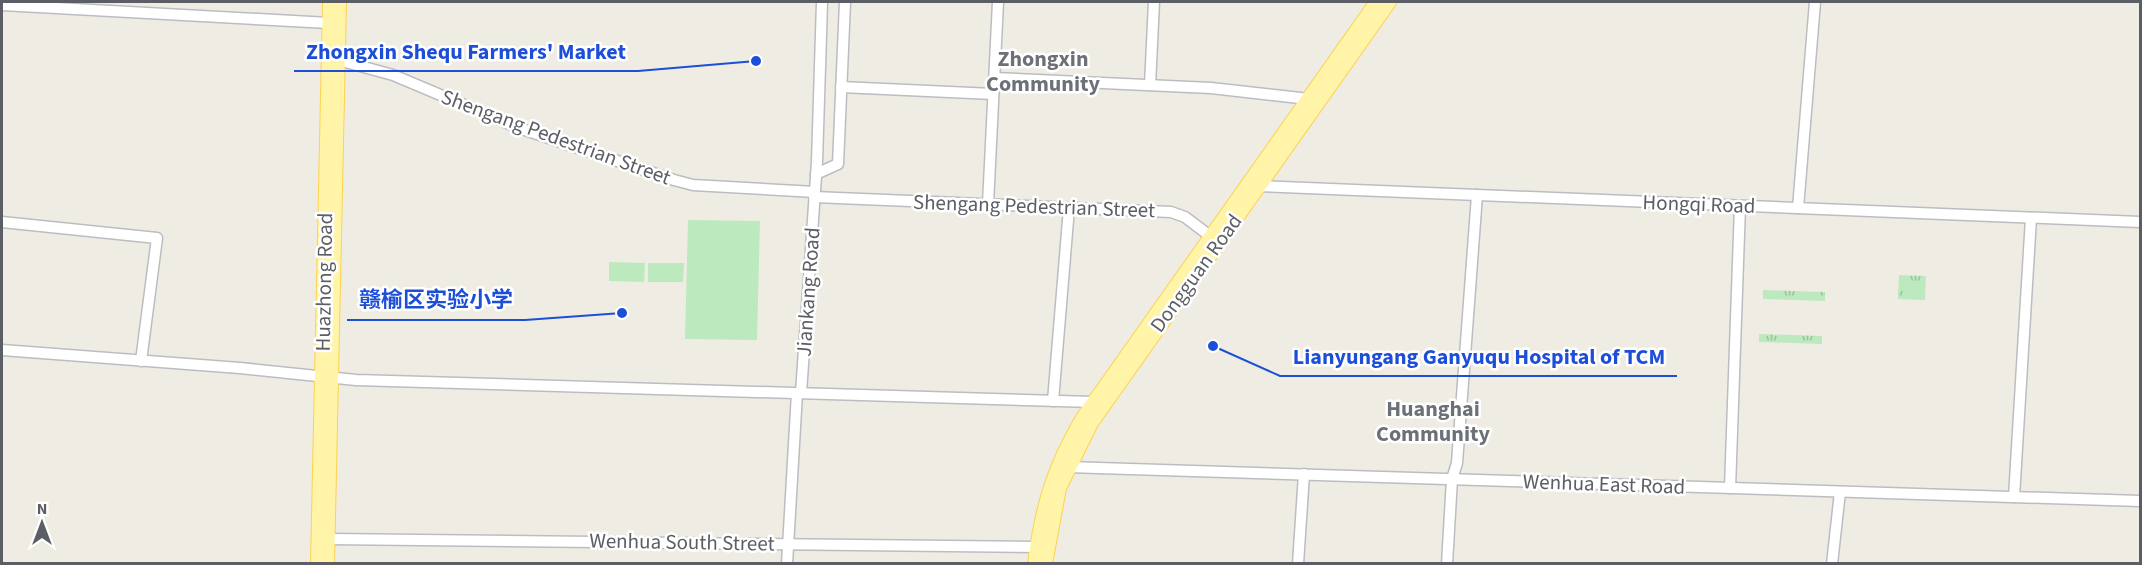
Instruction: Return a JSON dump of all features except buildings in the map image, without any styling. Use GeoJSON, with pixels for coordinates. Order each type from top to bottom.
{"type":"FeatureCollection","features":[{"type":"Feature","properties":{"kind":"main road","name":"Huazhong Road"},"geometry":{"type":"LineString","coordinates":[[327,564],[326,377],[330,2]]}},
{"type":"Feature","properties":{"kind":"main road","name":"Huazhong Road"},"geometry":{"type":"LineString","coordinates":[[318,564],[339,2]]}},
{"type":"Feature","properties":{"kind":"main road","name":"Dongguan Road"},"geometry":{"type":"LineString","coordinates":[[1035,564],[1046,499],[1058,463],[1093,402],[1377,2]]}},
{"type":"Feature","properties":{"kind":"main road","name":"Dongguan Road"},"geometry":{"type":"LineString","coordinates":[[1045,564],[1055,501],[1067,467],[1110,394],[1389,2]]}},
{"type":"Feature","properties":{"kind":"street","name":"Jiankang Road"},"geometry":{"type":"LineString","coordinates":[[787,564],[816,174],[822,2]]}},
{"type":"Feature","properties":{"kind":"street"},"geometry":{"type":"LineString","coordinates":[[816,174],[838,164],[845,2]]}},
{"type":"Feature","properties":{"kind":"street"},"geometry":{"type":"LineString","coordinates":[[988,204],[998,2]]}},
{"type":"Feature","properties":{"kind":"street"},"geometry":{"type":"LineString","coordinates":[[1150,85],[1154,2]]}},
{"type":"Feature","properties":{"kind":"street"},"geometry":{"type":"LineString","coordinates":[[1798,208],[1815,2]]}},
{"type":"Feature","properties":{"kind":"street"},"geometry":{"type":"LineString","coordinates":[[2,5],[329,23]]}},
{"type":"Feature","properties":{"kind":"street","name":"Shengang Pedestrian Street"},"geometry":{"type":"LineString","coordinates":[[338,60],[393,75],[519,128],[693,185],[814,194],[1179,213],[1210,236]]}},
{"type":"Feature","properties":{"kind":"street"},"geometry":{"type":"LineString","coordinates":[[994,78],[1150,85],[1309,99]]}},
{"type":"Feature","properties":{"kind":"street"},"geometry":{"type":"LineString","coordinates":[[841,87],[993,94]]}},
{"type":"Feature","properties":{"kind":"street","name":"Hongqi Road"},"geometry":{"type":"LineString","coordinates":[[1258,186],[2140,222]]}},
{"type":"Feature","properties":{"kind":"street"},"geometry":{"type":"LineString","coordinates":[[1447,564],[1452,479],[1457,463],[1477,195]]}},
{"type":"Feature","properties":{"kind":"street"},"geometry":{"type":"LineString","coordinates":[[1730,488],[1740,206]]}},
{"type":"Feature","properties":{"kind":"street"},"geometry":{"type":"LineString","coordinates":[[1053,401],[1069,208]]}},
{"type":"Feature","properties":{"kind":"street"},"geometry":{"type":"LineString","coordinates":[[2014,497],[2031,218]]}},
{"type":"Feature","properties":{"kind":"street"},"geometry":{"type":"LineString","coordinates":[[2,222],[157,238],[141,361]]}},
{"type":"Feature","properties":{"kind":"street"},"geometry":{"type":"LineString","coordinates":[[2,350],[326,377],[1093,402]]}},
{"type":"Feature","properties":{"kind":"street","name":"Wenhua East Road"},"geometry":{"type":"LineString","coordinates":[[1067,467],[2140,501]]}},
{"type":"Feature","properties":{"kind":"street"},"geometry":{"type":"LineString","coordinates":[[1298,564],[1304,474]]}},
{"type":"Feature","properties":{"kind":"street"},"geometry":{"type":"LineString","coordinates":[[1832,564],[1840,492]]}},
{"type":"Feature","properties":{"kind":"street","name":"Wenhua South Street"},"geometry":{"type":"LineString","coordinates":[[328,539],[1037,547]]}},
{"type":"Feature","properties":{"kind":"green space"},"geometry":{"type":"Polygon","coordinates":[[[688,220],[760,221],[757,340],[685,339],[688,220]]]}},
{"type":"Feature","properties":{"kind":"green space"},"geometry":{"type":"Polygon","coordinates":[[[609,262],[645,263],[644,282],[609,281],[609,262]]]}},
{"type":"Feature","properties":{"kind":"green space"},"geometry":{"type":"Polygon","coordinates":[[[648,263],[684,263],[683,282],[648,282],[648,263]]]}},
{"type":"Feature","properties":{"kind":"green space"},"geometry":{"type":"Polygon","coordinates":[[[1899,275],[1926,276],[1925,300],[1898,299],[1899,275]]]}},
{"type":"Feature","properties":{"kind":"green space"},"geometry":{"type":"Polygon","coordinates":[[[1763,290],[1825,292],[1825,301],[1763,299],[1763,290]]]}},
{"type":"Feature","properties":{"kind":"green space"},"geometry":{"type":"Polygon","coordinates":[[[1759,334],[1822,336],[1822,344],[1759,342],[1759,334]]]}},
{"type":"Feature","properties":{"kind":"place","name":"Zhongxin Shequ Farmers' Market"},"geometry":{"type":"Point","coordinates":[756,61]}},
{"type":"Feature","properties":{"kind":"place","name":"赣榆区实验小学"},"geometry":{"type":"Point","coordinates":[622,313]}},
{"type":"Feature","properties":{"kind":"place","name":"Lianyungang Ganyuqu Hospital of TCM"},"geometry":{"type":"Point","coordinates":[1213,346]}},
{"type":"Feature","properties":{"kind":"district","name":"Zhongxin Community"},"geometry":{"type":"Point","coordinates":[1043,70]}},
{"type":"Feature","properties":{"kind":"district","name":"Huanghai Community"},"geometry":{"type":"Point","coordinates":[1433,420]}}]}
